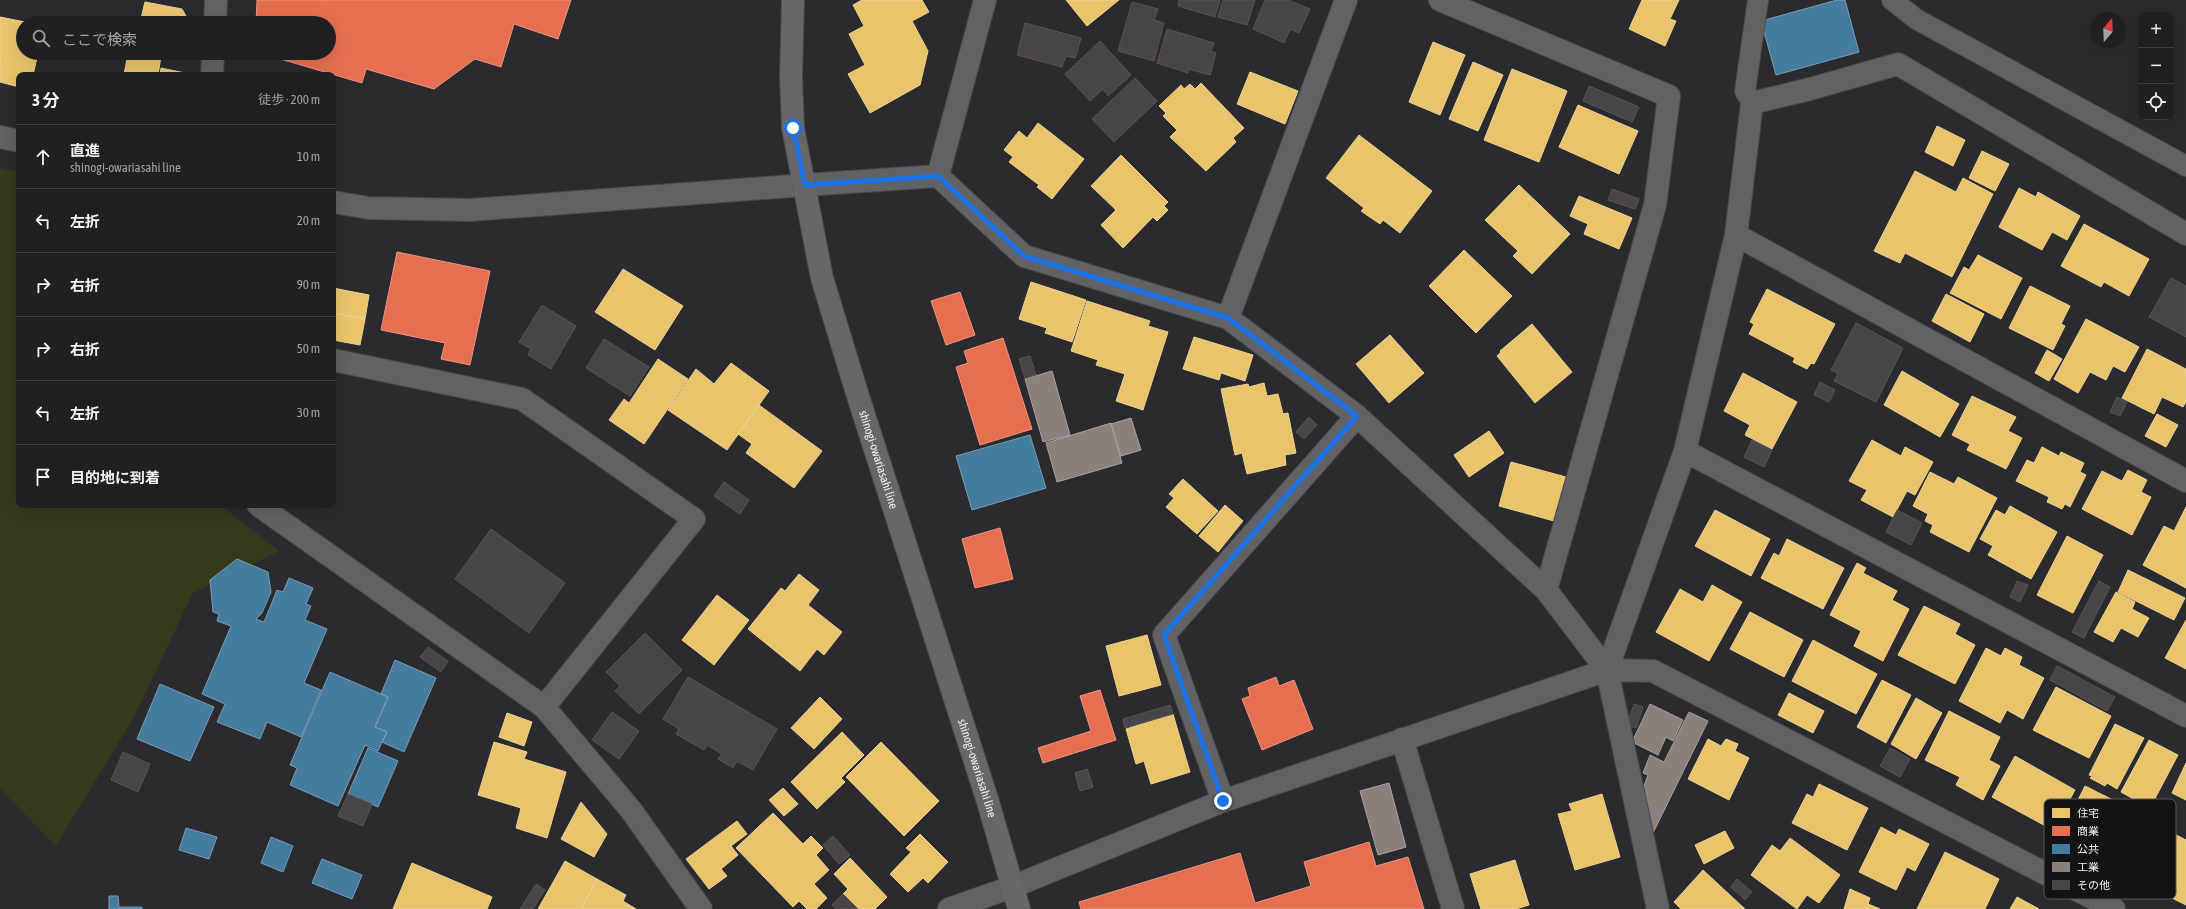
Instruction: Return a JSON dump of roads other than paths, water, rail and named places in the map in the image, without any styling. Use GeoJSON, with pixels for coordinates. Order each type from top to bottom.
{"type":"FeatureCollection","features":[{"type":"Feature","properties":{"kind":"main road","name":"shinogi-owariasahi line"},"geometry":{"type":"LineString","coordinates":[[793,0],[791,77],[793,128],[822,278],[857,393],[988,802],[1019,909]]}},
{"type":"Feature","properties":{"kind":"street"},"geometry":{"type":"LineString","coordinates":[[214,0],[215,16]]}},
{"type":"Feature","properties":{"kind":"street"},"geometry":{"type":"LineString","coordinates":[[938,176],[985,0]]}},
{"type":"Feature","properties":{"kind":"street"},"geometry":{"type":"LineString","coordinates":[[1228,318],[1346,0]]}},
{"type":"Feature","properties":{"kind":"street"},"geometry":{"type":"LineString","coordinates":[[1440,0],[1669,96],[1656,205],[1546,590]]}},
{"type":"Feature","properties":{"kind":"street"},"geometry":{"type":"LineString","coordinates":[[212,72],[213,60]]}},
{"type":"Feature","properties":{"kind":"street"},"geometry":{"type":"LineString","coordinates":[[1608,670],[1685,451],[1736,235],[1752,103],[1810,89],[1898,64],[2186,234]]}},
{"type":"Feature","properties":{"kind":"street"},"geometry":{"type":"LineString","coordinates":[[0,137],[16,140]]}},
{"type":"Feature","properties":{"kind":"street"},"geometry":{"type":"LineString","coordinates":[[336,202],[369,208],[470,210],[938,176],[1024,256],[1228,318],[1357,416],[1546,590],[1608,670],[1658,909]]}},
{"type":"Feature","properties":{"kind":"street"},"geometry":{"type":"LineString","coordinates":[[1736,235],[2186,481]]}},
{"type":"Feature","properties":{"kind":"street"},"geometry":{"type":"LineString","coordinates":[[336,361],[522,398],[694,519],[544,707]]}},
{"type":"Feature","properties":{"kind":"street"},"geometry":{"type":"LineString","coordinates":[[1223,801],[1164,635],[1357,416]]}},
{"type":"Feature","properties":{"kind":"street"},"geometry":{"type":"LineString","coordinates":[[1685,451],[2186,716]]}},
{"type":"Feature","properties":{"kind":"street"},"geometry":{"type":"LineString","coordinates":[[262,508],[544,707],[631,810],[701,909]]}},
{"type":"Feature","properties":{"kind":"street"},"geometry":{"type":"LineString","coordinates":[[948,909],[1012,887],[1223,801],[1608,670],[1653,671],[2044,873]]}},
{"type":"Feature","properties":{"kind":"street"},"geometry":{"type":"LineString","coordinates":[[1402,739],[1453,909]]}},
{"type":"Feature","properties":{"kind":"street"},"geometry":{"type":"LineString","coordinates":[[2095,899],[2114,909]]}},
{"type":"Feature","properties":{"kind":"lane"},"geometry":{"type":"LineString","coordinates":[[1752,103],[1745,91],[1758,0]]}},
{"type":"Feature","properties":{"kind":"lane"},"geometry":{"type":"LineString","coordinates":[[1892,0],[1916,19],[2186,166]]}}]}
